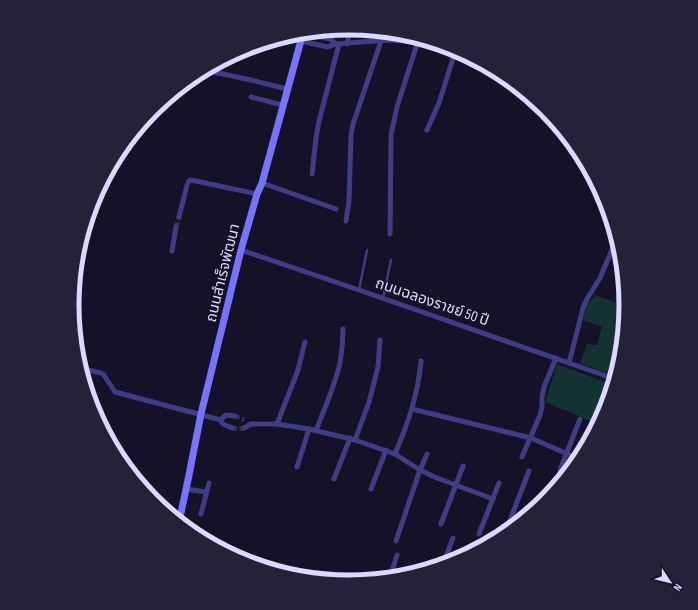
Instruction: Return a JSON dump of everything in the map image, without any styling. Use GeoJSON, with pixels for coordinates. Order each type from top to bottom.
{"type":"FeatureCollection","features":[{"type":"Feature","properties":{"kind":"street"},"geometry":{"type":"LineString","coordinates":[[347,44],[349,35]]}},
{"type":"Feature","properties":{"kind":"street"},"geometry":{"type":"LineString","coordinates":[[320,37],[330,39],[337,44]]}},
{"type":"Feature","properties":{"kind":"street"},"geometry":{"type":"LineString","coordinates":[[301,41],[328,47],[337,44],[388,40],[404,41]]}},
{"type":"Feature","properties":{"kind":"street","name":"ถนนสำเร็จพัฒนา"},"geometry":{"type":"LineString","coordinates":[[181,516],[190,489],[204,415],[241,250],[257,194],[262,183],[282,105],[301,41]]}},
{"type":"Feature","properties":{"kind":"street"},"geometry":{"type":"LineString","coordinates":[[346,221],[349,201],[351,136],[353,124],[381,41]]}},
{"type":"Feature","properties":{"kind":"street"},"geometry":{"type":"LineString","coordinates":[[312,174],[319,122],[337,44]]}},
{"type":"Feature","properties":{"kind":"street"},"geometry":{"type":"LineString","coordinates":[[390,234],[391,135],[397,107],[417,44]]}},
{"type":"Feature","properties":{"kind":"street"},"geometry":{"type":"LineString","coordinates":[[427,130],[439,104],[454,57]]}},
{"type":"Feature","properties":{"kind":"street"},"geometry":{"type":"LineString","coordinates":[[213,72],[287,89]]}},
{"type":"Feature","properties":{"kind":"street"},"geometry":{"type":"LineString","coordinates":[[251,97],[282,105]]}},
{"type":"Feature","properties":{"kind":"street"},"geometry":{"type":"LineString","coordinates":[[179,217],[187,185],[191,180],[257,194]]}},
{"type":"Feature","properties":{"kind":"street"},"geometry":{"type":"LineString","coordinates":[[262,183],[336,209]]}},
{"type":"Feature","properties":{"kind":"street"},"geometry":{"type":"LineString","coordinates":[[172,251],[176,227]]}},
{"type":"Feature","properties":{"kind":"street"},"geometry":{"type":"LineString","coordinates":[[569,363],[583,308],[600,278],[613,247]]}},
{"type":"Feature","properties":{"kind":"street","name":"ถนนฉลองราชย์ 50 ปี"},"geometry":{"type":"LineString","coordinates":[[241,250],[609,377]]}},
{"type":"Feature","properties":{"kind":"street"},"geometry":{"type":"LineString","coordinates":[[316,431],[340,364],[343,329]]}},
{"type":"Feature","properties":{"kind":"street"},"geometry":{"type":"LineString","coordinates":[[355,440],[369,402],[378,367],[380,340]]}},
{"type":"Feature","properties":{"kind":"street"},"geometry":{"type":"LineString","coordinates":[[277,424],[298,370],[305,342]]}},
{"type":"Feature","properties":{"kind":"street"},"geometry":{"type":"LineString","coordinates":[[522,457],[540,415],[544,387],[556,358]]}},
{"type":"Feature","properties":{"kind":"street"},"geometry":{"type":"LineString","coordinates":[[395,454],[412,409],[421,361]]}},
{"type":"Feature","properties":{"kind":"street"},"geometry":{"type":"LineString","coordinates":[[87,370],[104,375],[115,392],[204,415],[218,420],[232,428]]}},
{"type":"Feature","properties":{"kind":"street"},"geometry":{"type":"LineString","coordinates":[[412,409],[530,438],[572,456]]}},
{"type":"Feature","properties":{"kind":"street"},"geometry":{"type":"LineString","coordinates":[[218,420],[226,415],[235,416]]}},
{"type":"Feature","properties":{"kind":"street"},"geometry":{"type":"LineString","coordinates":[[560,470],[580,419]]}},
{"type":"Feature","properties":{"kind":"street"},"geometry":{"type":"LineString","coordinates":[[244,420],[251,424],[277,424],[350,438],[386,450],[437,478],[493,499]]}},
{"type":"Feature","properties":{"kind":"street"},"geometry":{"type":"LineString","coordinates":[[244,428],[251,424]]}},
{"type":"Feature","properties":{"kind":"street"},"geometry":{"type":"LineString","coordinates":[[297,467],[309,429]]}},
{"type":"Feature","properties":{"kind":"street"},"geometry":{"type":"LineString","coordinates":[[334,479],[350,438]]}},
{"type":"Feature","properties":{"kind":"street"},"geometry":{"type":"LineString","coordinates":[[371,490],[386,450]]}},
{"type":"Feature","properties":{"kind":"street"},"geometry":{"type":"LineString","coordinates":[[396,541],[420,470],[427,454]]}},
{"type":"Feature","properties":{"kind":"street"},"geometry":{"type":"LineString","coordinates":[[441,524],[463,466]]}},
{"type":"Feature","properties":{"kind":"street"},"geometry":{"type":"LineString","coordinates":[[509,522],[529,471]]}},
{"type":"Feature","properties":{"kind":"street"},"geometry":{"type":"LineString","coordinates":[[201,514],[209,483]]}},
{"type":"Feature","properties":{"kind":"street"},"geometry":{"type":"LineString","coordinates":[[479,534],[499,483]]}},
{"type":"Feature","properties":{"kind":"street"},"geometry":{"type":"LineString","coordinates":[[190,489],[206,492]]}},
{"type":"Feature","properties":{"kind":"street"},"geometry":{"type":"LineString","coordinates":[[446,557],[453,538]]}},
{"type":"Feature","properties":{"kind":"street"},"geometry":{"type":"LineString","coordinates":[[392,572],[397,555]]}},
{"type":"Feature","properties":{"kind":"lane"},"geometry":{"type":"LineString","coordinates":[[359,290],[367,250]]}},
{"type":"Feature","properties":{"kind":"lane"},"geometry":{"type":"LineString","coordinates":[[383,298],[391,260]]}},
{"type":"Feature","properties":{"kind":"green space"},"geometry":{"type":"Polygon","coordinates":[[[595,295],[619,303],[617,340],[610,374],[580,363],[587,344],[597,345],[602,327],[583,320],[587,305],[595,295]]]}},
{"type":"Feature","properties":{"kind":"green space"},"geometry":{"type":"Polygon","coordinates":[[[557,364],[608,383],[592,422],[545,402],[557,364]]]}},
{"type":"Feature","properties":{"kind":"green space"},"geometry":{"type":"Polygon","coordinates":[[[230,547],[235,548],[285,567],[262,561],[230,547]]]}},
{"type":"Feature","properties":{"kind":"green space"},"geometry":{"type":"Polygon","coordinates":[[[338,571],[347,575],[336,574],[338,571]]]}},
{"type":"Feature","properties":{"kind":"tunnel"},"geometry":{"type":"LineString","coordinates":[[176,227],[179,217]]}},
{"type":"Feature","properties":{"kind":"tunnel"},"geometry":{"type":"LineString","coordinates":[[235,416],[244,420]]}},
{"type":"Feature","properties":{"kind":"tunnel"},"geometry":{"type":"LineString","coordinates":[[232,428],[244,428]]}}]}
